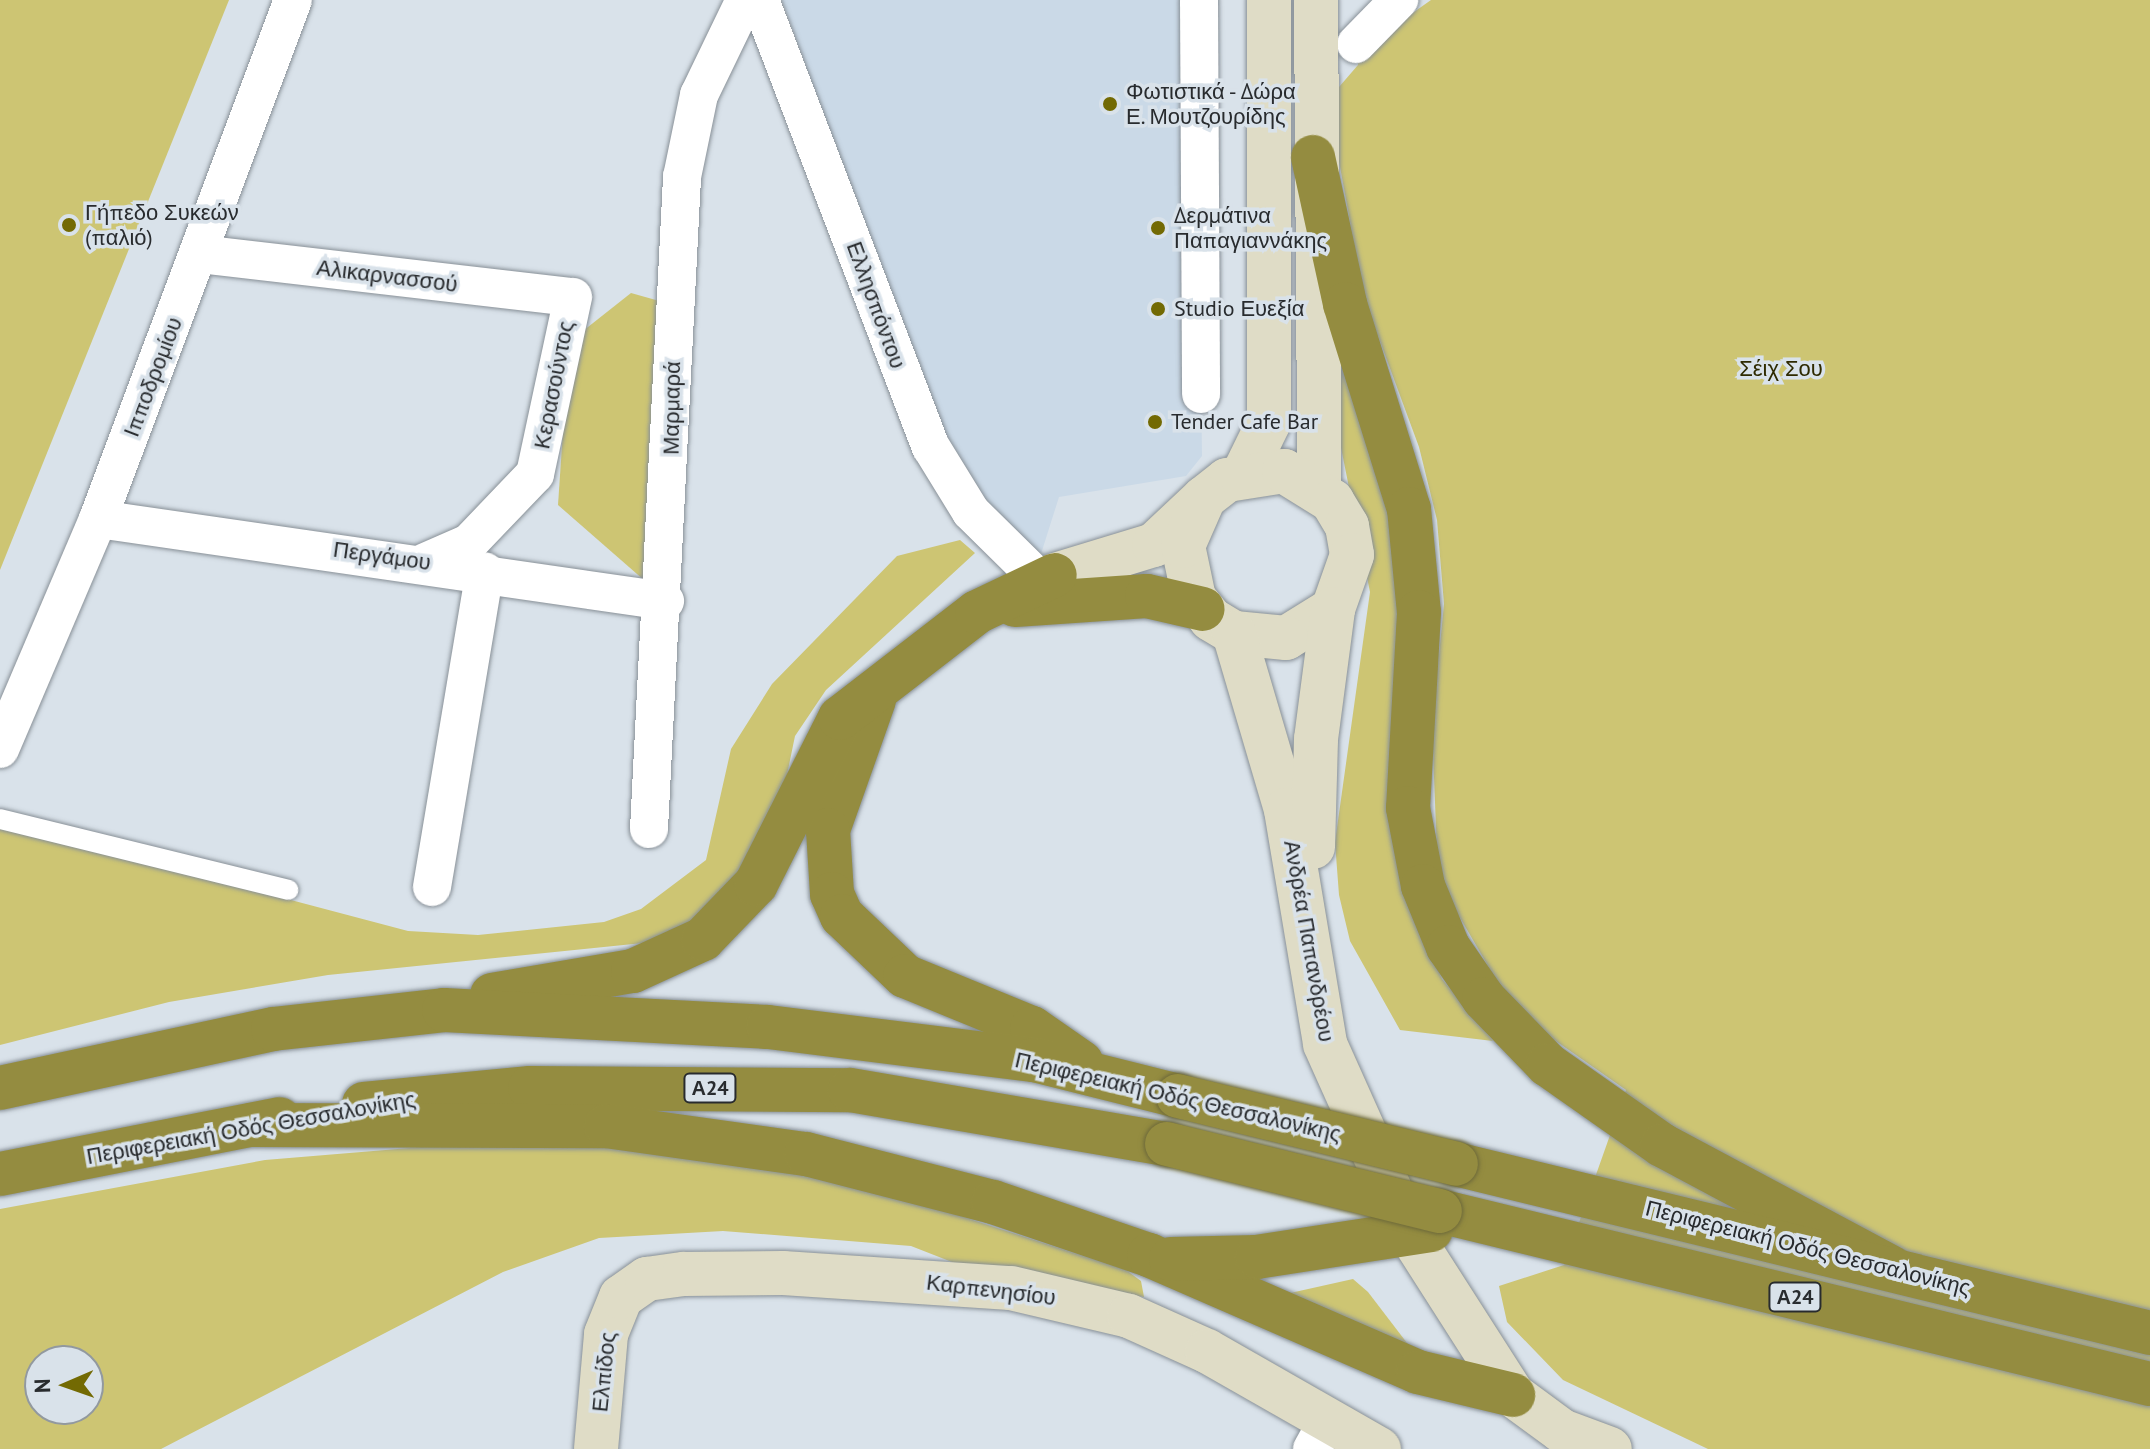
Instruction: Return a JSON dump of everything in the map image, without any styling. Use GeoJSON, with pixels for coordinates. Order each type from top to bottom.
{"type":"FeatureCollection","features":[{"type":"Feature","properties":{"kind":"highway"},"geometry":{"type":"LineString","coordinates":[[1313,157],[1345,304],[1409,509],[1419,612],[1408,808],[1423,886],[1448,947],[1484,999],[1548,1065],[1662,1145],[1892,1268]]}},
{"type":"Feature","properties":{"kind":"highway"},"geometry":{"type":"LineString","coordinates":[[444,1010],[512,989],[633,971],[703,939],[756,884],[840,718],[882,679],[977,612],[1048,578]]}},
{"type":"Feature","properties":{"kind":"highway"},"geometry":{"type":"LineString","coordinates":[[977,612],[1041,600],[1147,596],[1218,621]]}},
{"type":"Feature","properties":{"kind":"highway"},"geometry":{"type":"LineString","coordinates":[[882,679],[828,830],[832,894],[842,916],[905,976],[1032,1028],[1099,1075]]}},
{"type":"Feature","properties":{"kind":"highway","name":"Περιφερειακή Οδός Θεσσαλονίκης"},"geometry":{"type":"LineString","coordinates":[[0,1088],[273,1029],[444,1010],[768,1027],[1034,1060],[2150,1333]]}},
{"type":"Feature","properties":{"kind":"highway","name":"Περιφερειακή Οδός Θεσσαλονίκης"},"geometry":{"type":"LineString","coordinates":[[0,1174],[376,1103],[530,1088],[821,1089],[995,1109],[1167,1144],[1427,1225],[2150,1384]]}},
{"type":"Feature","properties":{"kind":"highway"},"geometry":{"type":"LineString","coordinates":[[251,1125],[606,1126],[734,1140],[935,1184],[1149,1255],[1418,1372],[1513,1395]]}},
{"type":"Feature","properties":{"kind":"highway"},"geometry":{"type":"LineString","coordinates":[[1149,1255],[1222,1260],[1427,1225]]}},
{"type":"Feature","properties":{"kind":"main road"},"geometry":{"type":"LineString","coordinates":[[1243,475],[1269,422],[1269,0]]}},
{"type":"Feature","properties":{"kind":"main road"},"geometry":{"type":"LineString","coordinates":[[1316,0],[1313,157],[1319,489]]}},
{"type":"Feature","properties":{"kind":"main road"},"geometry":{"type":"LineString","coordinates":[[1048,578],[1154,545],[1204,498],[1243,475],[1284,471],[1319,489],[1347,526],[1352,555],[1333,609],[1286,638],[1218,621],[1185,573],[1183,546],[1204,498]]}},
{"type":"Feature","properties":{"kind":"main road","name":"Ανδρέα Παπανδρέου"},"geometry":{"type":"LineString","coordinates":[[1333,609],[1310,809],[1317,891],[1346,1047],[1427,1225],[1513,1395],[1562,1431],[1605,1447]]}},
{"type":"Feature","properties":{"kind":"main road","name":"Ανδρέα Παπανδρέου"},"geometry":{"type":"LineString","coordinates":[[1218,621],[1286,810],[1325,1044],[1427,1225],[1536,1389],[1579,1415],[1605,1447]]}},
{"type":"Feature","properties":{"kind":"main road","name":"Καρπενησίου"},"geometry":{"type":"LineString","coordinates":[[621,1297],[647,1279],[684,1274],[1011,1288],[1156,1327],[1320,1435],[1379,1449]]}},
{"type":"Feature","properties":{"kind":"main road","name":"Ελπίδος"},"geometry":{"type":"LineString","coordinates":[[596,1449],[606,1334],[621,1297]]}},
{"type":"Feature","properties":{"kind":"street","name":"Ιπποδρομίου"},"geometry":{"type":"LineString","coordinates":[[1,743],[98,519],[293,0]]}},
{"type":"Feature","properties":{"kind":"street","name":"Μαρμαρά"},"geometry":{"type":"LineString","coordinates":[[649,829],[665,601],[682,177],[699,95],[745,0]]}},
{"type":"Feature","properties":{"kind":"street","name":"Ελλησπόντου"},"geometry":{"type":"LineString","coordinates":[[760,0],[931,447],[971,512],[1048,578]]}},
{"type":"Feature","properties":{"kind":"street"},"geometry":{"type":"LineString","coordinates":[[1199,0],[1201,394]]}},
{"type":"Feature","properties":{"kind":"street"},"geometry":{"type":"LineString","coordinates":[[1356,44],[1399,0]]}},
{"type":"Feature","properties":{"kind":"street","name":"Αλικαρνασσού"},"geometry":{"type":"LineString","coordinates":[[200,254],[573,297]]}},
{"type":"Feature","properties":{"kind":"street","name":"Κερασούντος"},"geometry":{"type":"LineString","coordinates":[[425,562],[469,543],[535,474],[573,297]]}},
{"type":"Feature","properties":{"kind":"street","name":"Περγάμου"},"geometry":{"type":"LineString","coordinates":[[98,519],[425,562],[665,601]]}},
{"type":"Feature","properties":{"kind":"street"},"geometry":{"type":"LineString","coordinates":[[432,887],[485,571]]}},
{"type":"Feature","properties":{"kind":"lane"},"geometry":{"type":"LineString","coordinates":[[0,819],[288,890]]}},
{"type":"Feature","properties":{"kind":"shaded area"},"geometry":{"type":"Polygon","coordinates":[[[782,0],[1196,0],[1202,456],[1186,476],[1059,497],[1040,557],[954,474],[782,0]]]}},
{"type":"Feature","properties":{"kind":"green space","name":"Γήπεδο Συκεών (παλιό)"},"geometry":{"type":"Polygon","coordinates":[[[0,0],[229,0],[0,570],[0,0]]]}},
{"type":"Feature","properties":{"kind":"green space","name":"Σέιχ Σου"},"geometry":{"type":"Polygon","coordinates":[[[1431,0],[2150,0],[2150,1449],[1708,1449],[1563,1380],[1507,1322],[1499,1286],[1564,1265],[1626,1090],[1533,1025],[1502,990],[1448,897],[1437,853],[1432,726],[1444,604],[1437,520],[1419,447],[1364,298],[1336,145],[1339,87],[1358,65],[1359,51],[1431,0]]]}},
{"type":"Feature","properties":{"kind":"green space"},"geometry":{"type":"Polygon","coordinates":[[[631,293],[670,304],[653,588],[558,505],[569,342],[631,293]]]}},
{"type":"Feature","properties":{"kind":"green space"},"geometry":{"type":"Polygon","coordinates":[[[1340,348],[1391,527],[1398,584],[1388,811],[1405,897],[1442,979],[1493,1041],[1400,1030],[1350,941],[1339,895],[1335,842],[1370,592],[1326,373],[1340,348]]]}},
{"type":"Feature","properties":{"kind":"green space"},"geometry":{"type":"Polygon","coordinates":[[[960,540],[975,553],[826,690],[795,736],[782,799],[715,911],[653,942],[328,975],[169,1002],[0,1045],[0,823],[408,931],[478,935],[604,922],[641,909],[706,860],[731,749],[772,684],[897,556],[960,540]]]}},
{"type":"Feature","properties":{"kind":"green space"},"geometry":{"type":"Polygon","coordinates":[[[494,1141],[574,1141],[801,1164],[1126,1270],[1141,1281],[1144,1297],[957,1264],[911,1246],[723,1231],[599,1238],[503,1272],[161,1449],[0,1449],[0,1209],[265,1160],[494,1141]]]}},
{"type":"Feature","properties":{"kind":"green space"},"geometry":{"type":"Polygon","coordinates":[[[1353,1279],[1368,1292],[1420,1360],[1263,1299],[1353,1279]]]}},
{"type":"Feature","properties":{"kind":"place","name":"Φωτιστικά - Δώρα Ε. Μουτζουρίδης"},"geometry":{"type":"Point","coordinates":[1110,104]}},
{"type":"Feature","properties":{"kind":"place","name":"Γήπεδο Συκεών (παλιό)"},"geometry":{"type":"Point","coordinates":[69,225]}},
{"type":"Feature","properties":{"kind":"place","name":"Δερμάτινα Παπαγιαννάκης"},"geometry":{"type":"Point","coordinates":[1158,228]}},
{"type":"Feature","properties":{"kind":"place","name":"Studio Ευεξία"},"geometry":{"type":"Point","coordinates":[1158,309]}},
{"type":"Feature","properties":{"kind":"place","name":"Tender Cafe Bar"},"geometry":{"type":"Point","coordinates":[1155,422]}}]}
